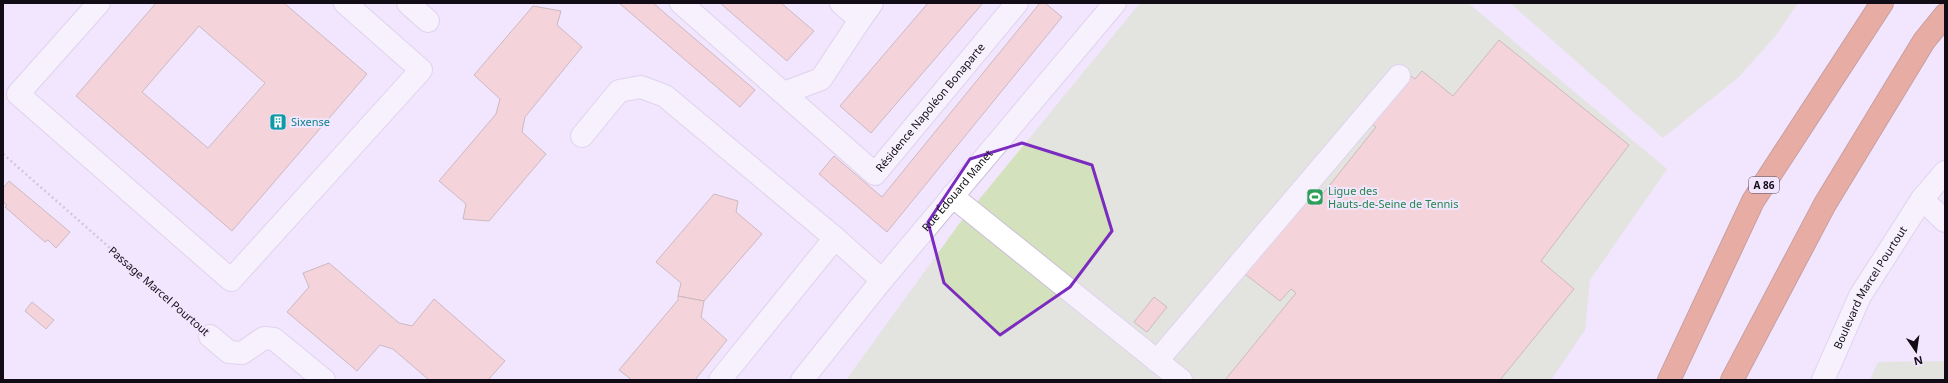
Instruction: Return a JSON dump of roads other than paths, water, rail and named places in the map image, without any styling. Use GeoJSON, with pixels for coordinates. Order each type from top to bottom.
{"type":"FeatureCollection","features":[{"type":"Feature","properties":{"kind":"highway","name":"A 86"},"geometry":{"type":"LineString","coordinates":[[1669,380],[1754,202],[1882,3]]}},
{"type":"Feature","properties":{"kind":"highway"},"geometry":{"type":"LineString","coordinates":[[1732,380],[1825,204],[1924,41],[1945,15]]}},
{"type":"Feature","properties":{"kind":"street"},"geometry":{"type":"LineString","coordinates":[[99,3],[18,94],[231,280],[421,70],[345,3]]}},
{"type":"Feature","properties":{"kind":"street"},"geometry":{"type":"LineString","coordinates":[[408,3],[428,21]]}},
{"type":"Feature","properties":{"kind":"street","name":"Résidence Napoléon Bonaparte"},"geometry":{"type":"LineString","coordinates":[[681,3],[875,174],[1017,3]]}},
{"type":"Feature","properties":{"kind":"street"},"geometry":{"type":"LineString","coordinates":[[784,93],[822,79],[866,12],[841,3]]}},
{"type":"Feature","properties":{"kind":"street","name":"Rue Édouard Manet"},"geometry":{"type":"LineString","coordinates":[[802,380],[882,280],[1115,3]]}},
{"type":"Feature","properties":{"kind":"street"},"geometry":{"type":"LineString","coordinates":[[1158,361],[1399,76]]}},
{"type":"Feature","properties":{"kind":"street"},"geometry":{"type":"LineString","coordinates":[[582,136],[619,91],[642,87],[665,96],[835,238],[882,280]]}},
{"type":"Feature","properties":{"kind":"street","name":"Boulevard Marcel Pourtout"},"geometry":{"type":"LineString","coordinates":[[1823,380],[1860,296],[1922,199],[1945,172]]}},
{"type":"Feature","properties":{"kind":"street"},"geometry":{"type":"LineString","coordinates":[[952,196],[1181,380]]}},
{"type":"Feature","properties":{"kind":"street"},"geometry":{"type":"LineString","coordinates":[[1922,199],[1945,221]]}},
{"type":"Feature","properties":{"kind":"street"},"geometry":{"type":"LineString","coordinates":[[720,380],[835,238]]}},
{"type":"Feature","properties":{"kind":"street","name":"Passage Marcel Pourtout"},"geometry":{"type":"LineString","coordinates":[[210,336],[229,352],[242,353],[264,338],[274,339],[324,380]]}},
{"type":"Feature","properties":{"kind":"place","name":"Sixense"},"geometry":{"type":"Point","coordinates":[278,122]}},
{"type":"Feature","properties":{"kind":"place","name":"Ligue des Hauts-de-Seine de Tennis"},"geometry":{"type":"Point","coordinates":[1315,197]}}]}
